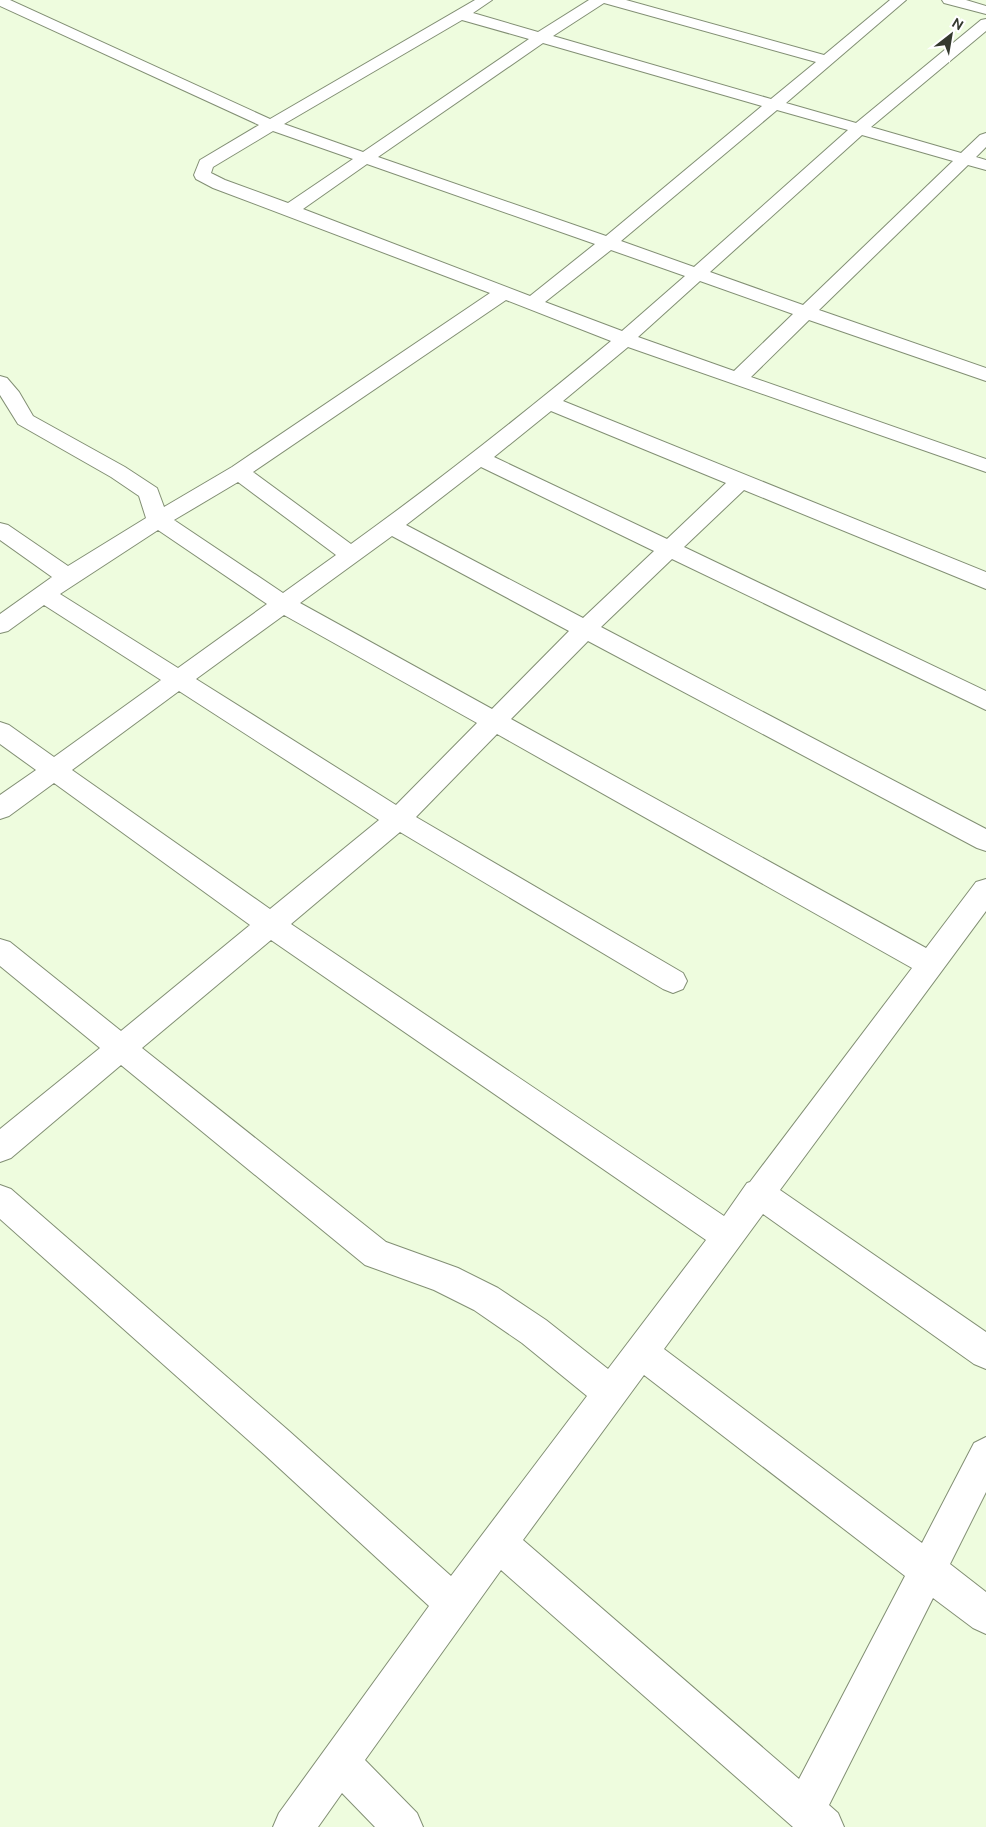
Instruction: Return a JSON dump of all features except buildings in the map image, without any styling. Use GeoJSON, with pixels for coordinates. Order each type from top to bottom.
{"type":"FeatureCollection","features":[{"type":"Feature","properties":{"kind":"street"},"geometry":{"type":"LineString","coordinates":[[485,0],[206,164],[202,175],[219,184],[625,339],[986,466]]}},
{"type":"Feature","properties":{"kind":"street"},"geometry":{"type":"LineString","coordinates":[[290,210],[541,37],[599,0]]}},
{"type":"Feature","properties":{"kind":"street"},"geometry":{"type":"LineString","coordinates":[[610,0],[827,60]]}},
{"type":"Feature","properties":{"kind":"street"},"geometry":{"type":"LineString","coordinates":[[531,304],[607,244],[900,0]]}},
{"type":"Feature","properties":{"kind":"street"},"geometry":{"type":"LineString","coordinates":[[949,0],[986,10]]}},
{"type":"Feature","properties":{"kind":"street"},"geometry":{"type":"LineString","coordinates":[[0,1],[271,125],[986,375]]}},
{"type":"Feature","properties":{"kind":"street"},"geometry":{"type":"LineString","coordinates":[[462,15],[986,165]]}},
{"type":"Feature","properties":{"kind":"street"},"geometry":{"type":"LineString","coordinates":[[0,809],[351,555],[549,403],[699,274],[860,128],[986,23]]}},
{"type":"Feature","properties":{"kind":"street"},"geometry":{"type":"LineString","coordinates":[[737,379],[986,138]]}},
{"type":"Feature","properties":{"kind":"street"},"geometry":{"type":"LineString","coordinates":[[0,624],[68,577],[239,472],[503,293]]}},
{"type":"Feature","properties":{"kind":"street"},"geometry":{"type":"LineString","coordinates":[[0,382],[12,396],[25,420],[118,472],[149,493],[158,520],[283,604],[930,964]]}},
{"type":"Feature","properties":{"kind":"street"},"geometry":{"type":"LineString","coordinates":[[549,403],[986,581]]}},
{"type":"Feature","properties":{"kind":"street"},"geometry":{"type":"LineString","coordinates":[[479,458],[986,701]]}},
{"type":"Feature","properties":{"kind":"street"},"geometry":{"type":"LineString","coordinates":[[239,472],[351,555]]}},
{"type":"Feature","properties":{"kind":"street"},"geometry":{"type":"LineString","coordinates":[[0,1148],[122,1049],[398,818],[585,629],[741,481]]}},
{"type":"Feature","properties":{"kind":"street"},"geometry":{"type":"LineString","coordinates":[[390,526],[986,841]]}},
{"type":"Feature","properties":{"kind":"street"},"geometry":{"type":"LineString","coordinates":[[0,530],[68,577]]}},
{"type":"Feature","properties":{"kind":"street"},"geometry":{"type":"LineString","coordinates":[[44,594],[177,681],[398,818],[672,982]]}},
{"type":"Feature","properties":{"kind":"street"},"geometry":{"type":"LineString","coordinates":[[0,731],[271,925],[727,1236]]}},
{"type":"Feature","properties":{"kind":"street"},"geometry":{"type":"LineString","coordinates":[[293,1827],[498,1543],[986,890]]}},
{"type":"Feature","properties":{"kind":"street"},"geometry":{"type":"LineString","coordinates":[[0,950],[376,1254],[436,1276],[485,1299],[543,1339],[610,1393]]}},
{"type":"Feature","properties":{"kind":"street"},"geometry":{"type":"LineString","coordinates":[[758,1193],[986,1352]]}},
{"type":"Feature","properties":{"kind":"street"},"geometry":{"type":"LineString","coordinates":[[0,1199],[277,1443],[454,1603]]}},
{"type":"Feature","properties":{"kind":"street"},"geometry":{"type":"LineString","coordinates":[[641,1352],[986,1614]]}},
{"type":"Feature","properties":{"kind":"street"},"geometry":{"type":"LineString","coordinates":[[498,1543],[814,1819],[927,1569],[986,1455]]}},
{"type":"Feature","properties":{"kind":"street"},"geometry":{"type":"LineString","coordinates":[[340,1762],[403,1827]]}}]}
